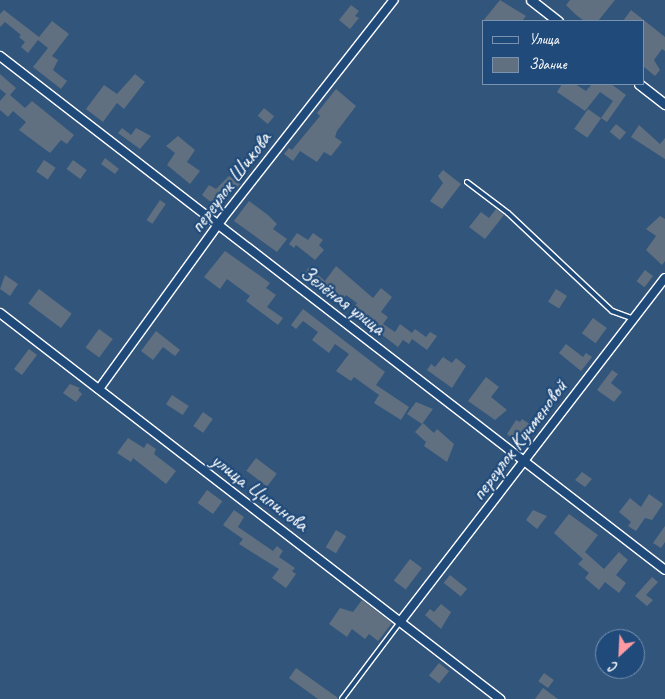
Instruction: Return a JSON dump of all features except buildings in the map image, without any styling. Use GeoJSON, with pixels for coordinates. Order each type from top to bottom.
{"type":"FeatureCollection","features":[{"type":"Feature","properties":{"kind":"street","name":"переулок Шикова"},"geometry":{"type":"LineString","coordinates":[[99,389],[218,226],[394,0]]}},
{"type":"Feature","properties":{"kind":"street"},"geometry":{"type":"LineString","coordinates":[[531,0],[557,20]]}},
{"type":"Feature","properties":{"kind":"street","name":"Зелёная улица"},"geometry":{"type":"LineString","coordinates":[[0,56],[218,226],[431,387],[509,452],[526,462],[665,570]]}},
{"type":"Feature","properties":{"kind":"street"},"geometry":{"type":"LineString","coordinates":[[639,85],[665,104]]}},
{"type":"Feature","properties":{"kind":"street","name":"переулок Кучменовой"},"geometry":{"type":"LineString","coordinates":[[400,622],[526,462],[665,278]]}},
{"type":"Feature","properties":{"kind":"street","name":"улица Ципинова"},"geometry":{"type":"LineString","coordinates":[[0,312],[231,493],[354,583],[400,622],[500,699]]}},
{"type":"Feature","properties":{"kind":"lane"},"geometry":{"type":"LineString","coordinates":[[467,182],[508,213],[612,311],[634,319]]}},
{"type":"Feature","properties":{"kind":"lane"},"geometry":{"type":"LineString","coordinates":[[342,699],[400,622]]}}]}
